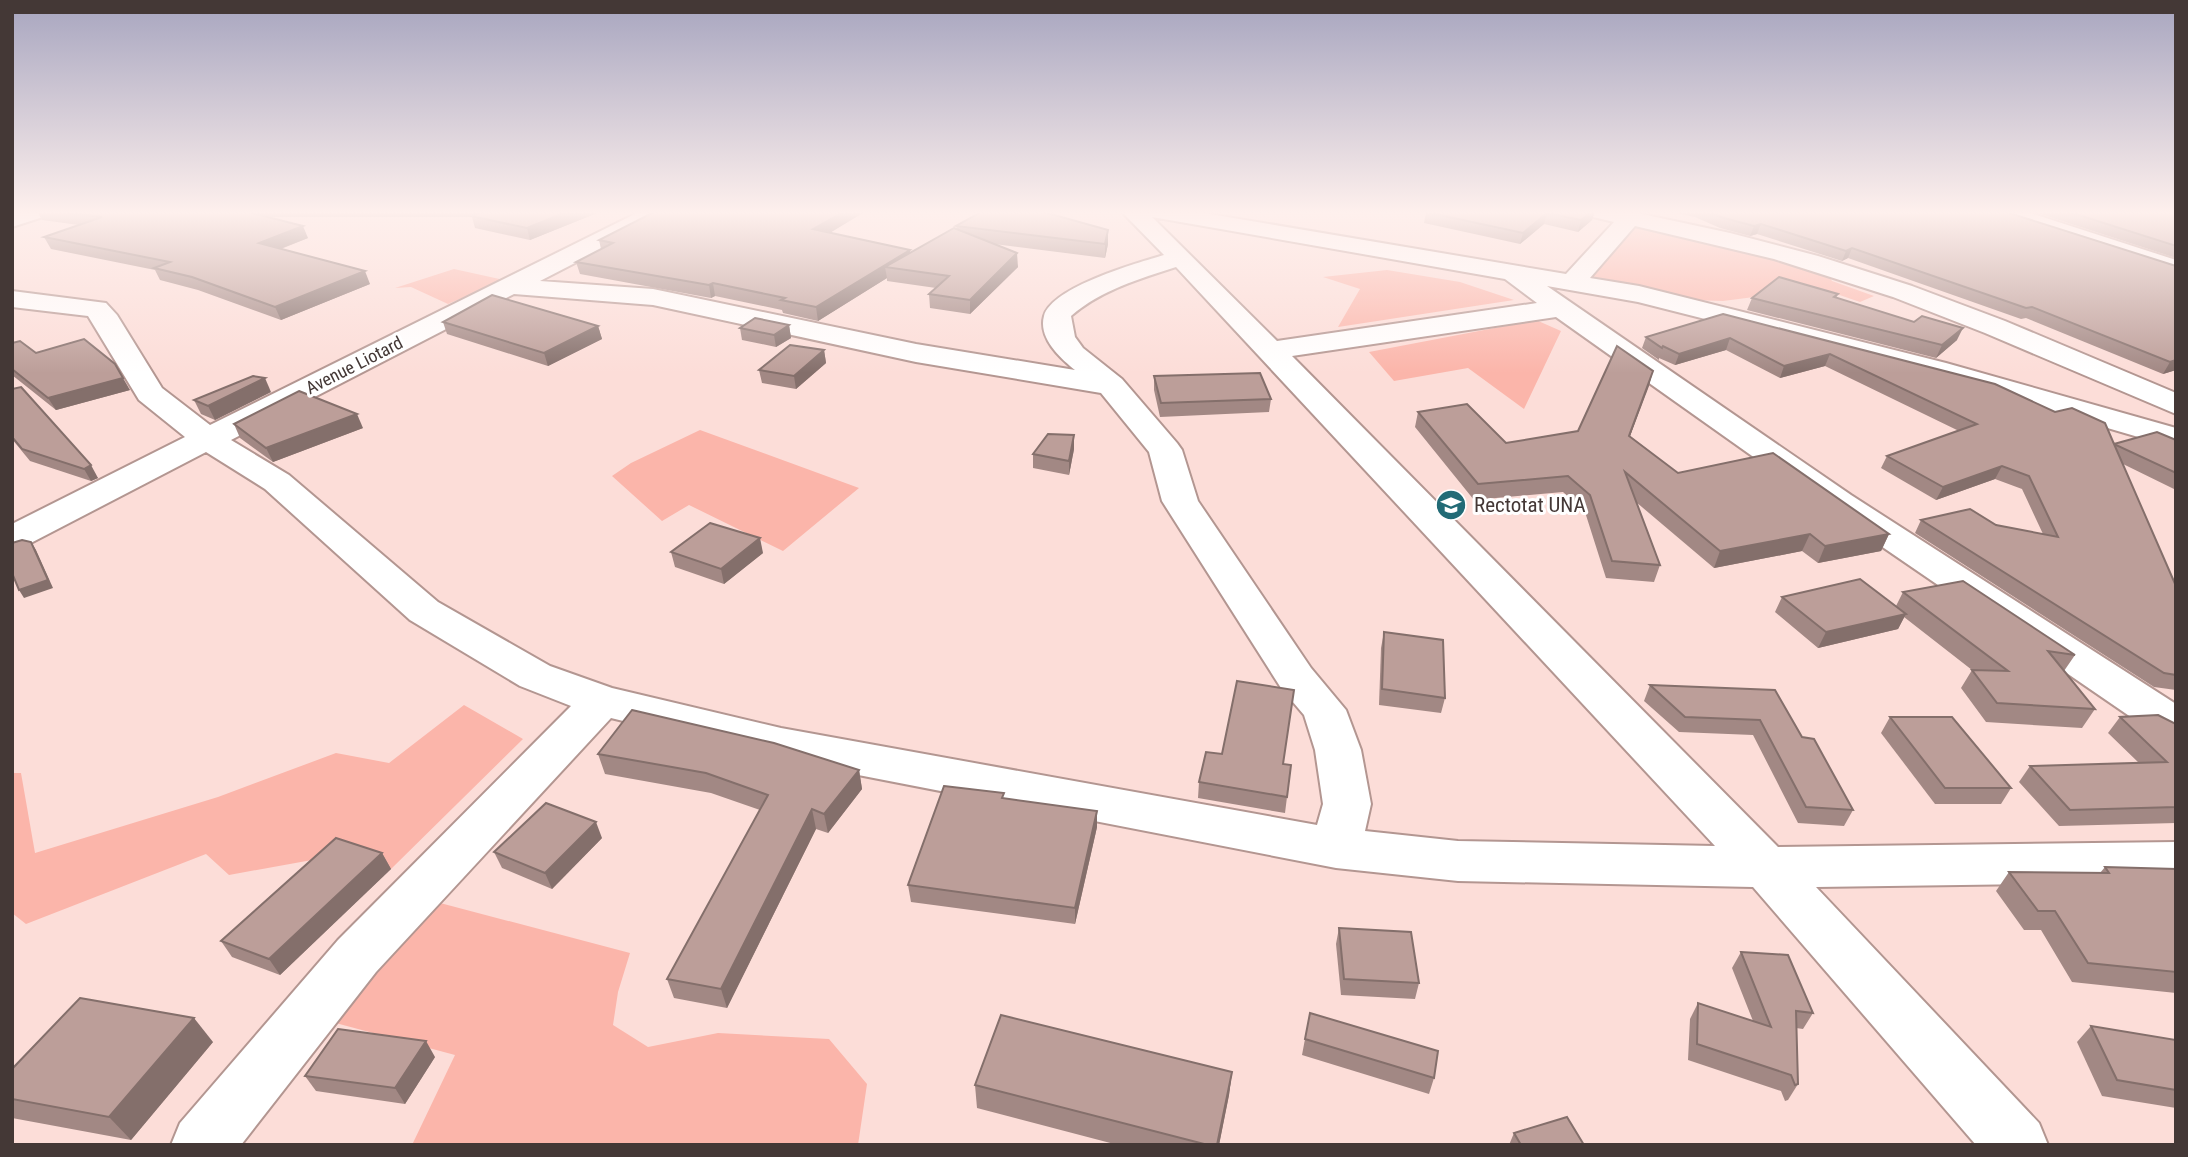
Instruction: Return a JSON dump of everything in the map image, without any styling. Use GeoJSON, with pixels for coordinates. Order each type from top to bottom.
{"type":"FeatureCollection","features":[{"type":"Feature","properties":{"kind":"street","name":"Avenue Liotard"},"geometry":{"type":"LineString","coordinates":[[14,536],[209,440],[549,265]]}},
{"type":"Feature","properties":{"kind":"street"},"geometry":{"type":"LineString","coordinates":[[1159,265],[1104,283],[1073,299],[1058,314],[1057,325],[1061,339],[1073,354],[1111,385],[1165,450],[1180,501],[1296,678],[1324,710],[1338,750],[1347,804],[1336,848]]}},
{"type":"Feature","properties":{"kind":"street"},"geometry":{"type":"LineString","coordinates":[[1188,265],[1766,867],[2017,1145]]}},
{"type":"Feature","properties":{"kind":"street"},"geometry":{"type":"LineString","coordinates":[[1476,265],[1509,271],[1567,295],[1839,502],[2176,726]]}},
{"type":"Feature","properties":{"kind":"street"},"geometry":{"type":"LineString","coordinates":[[1567,295],[1592,265]]}},
{"type":"Feature","properties":{"kind":"street"},"geometry":{"type":"LineString","coordinates":[[1822,265],[1950,308],[2176,405]]}},
{"type":"Feature","properties":{"kind":"street"},"geometry":{"type":"LineString","coordinates":[[507,286],[653,297],[916,353],[1111,385]]}},
{"type":"Feature","properties":{"kind":"street"},"geometry":{"type":"LineString","coordinates":[[1269,351],[1567,295],[1728,315],[1936,369],[2176,438]]}},
{"type":"Feature","properties":{"kind":"street"},"geometry":{"type":"LineString","coordinates":[[12,299],[96,309],[103,315],[150,394],[209,440],[277,482],[424,611],[535,676],[602,701],[781,744],[1336,848],[1458,861],[1766,867],[2176,862]]}},
{"type":"Feature","properties":{"kind":"street"},"geometry":{"type":"LineString","coordinates":[[202,1145],[357,956],[602,701]]}},
{"type":"Feature","properties":{"kind":"shaded area"},"geometry":{"type":"Polygon","coordinates":[[[1588,265],[1798,265],[1827,273],[1832,281],[1874,296],[1860,302],[1825,290],[1786,285],[1754,297],[1723,301],[1691,300],[1579,275],[1588,265]]]}},
{"type":"Feature","properties":{"kind":"shaded area"},"geometry":{"type":"Polygon","coordinates":[[[454,269],[504,280],[448,304],[411,287],[395,288],[454,269]]]}},
{"type":"Feature","properties":{"kind":"shaded area"},"geometry":{"type":"Polygon","coordinates":[[[1387,270],[1460,282],[1514,300],[1338,327],[1360,289],[1323,277],[1387,270]]]}},
{"type":"Feature","properties":{"kind":"shaded area"},"geometry":{"type":"Polygon","coordinates":[[[1536,320],[1561,331],[1524,409],[1468,368],[1394,381],[1369,352],[1536,320]]]}},
{"type":"Feature","properties":{"kind":"shaded area"},"geometry":{"type":"Polygon","coordinates":[[[700,430],[859,488],[783,551],[689,505],[662,521],[612,476],[631,463],[700,430]]]}},
{"type":"Feature","properties":{"kind":"shaded area"},"geometry":{"type":"Polygon","coordinates":[[[464,705],[523,739],[391,869],[345,854],[229,875],[206,854],[26,924],[12,913],[12,773],[21,773],[35,853],[218,797],[336,753],[389,763],[464,705]]]}},
{"type":"Feature","properties":{"kind":"shaded area"},"geometry":{"type":"Polygon","coordinates":[[[425,899],[630,953],[618,992],[613,1025],[648,1047],[718,1033],[829,1039],[867,1084],[858,1145],[412,1145],[455,1055],[317,1018],[425,899]]]}},
{"type":"Feature","properties":{"kind":"building"},"geometry":{"type":"Polygon","coordinates":[[[162,265],[342,265],[365,271],[275,307],[192,277],[154,268],[162,265]]]}},
{"type":"Feature","properties":{"kind":"building"},"geometry":{"type":"Polygon","coordinates":[[[593,265],[885,265],[816,307],[713,283],[709,285],[593,265]]]}},
{"type":"Feature","properties":{"kind":"building"},"geometry":{"type":"Polygon","coordinates":[[[1005,265],[970,300],[929,294],[949,276],[885,267],[1005,265]]]}},
{"type":"Feature","properties":{"kind":"building"},"geometry":{"type":"Polygon","coordinates":[[[1901,265],[2176,266],[2176,360],[2170,362],[2032,307],[2026,308],[1901,265]]]}},
{"type":"Feature","properties":{"kind":"building"},"geometry":{"type":"Polygon","coordinates":[[[1779,277],[1838,294],[1834,297],[1914,322],[1922,316],[1963,328],[1942,345],[1752,298],[1779,277]]]}},
{"type":"Feature","properties":{"kind":"building"},"geometry":{"type":"Polygon","coordinates":[[[492,295],[598,326],[544,353],[443,322],[492,295]]]}},
{"type":"Feature","properties":{"kind":"building"},"geometry":{"type":"Polygon","coordinates":[[[1723,314],[1995,384],[2055,412],[2072,408],[2105,423],[2176,586],[2176,675],[2164,673],[1921,520],[1970,509],[1996,525],[2058,537],[2029,476],[2002,466],[1943,487],[1887,456],[1977,424],[1830,354],[1784,366],[1730,338],[1679,354],[1663,346],[1662,348],[1646,337],[1723,314]]]}},
{"type":"Feature","properties":{"kind":"building"},"geometry":{"type":"Polygon","coordinates":[[[755,318],[789,325],[774,335],[740,328],[755,318]]]}},
{"type":"Feature","properties":{"kind":"building"},"geometry":{"type":"Polygon","coordinates":[[[84,339],[115,364],[123,378],[48,398],[12,369],[12,343],[20,341],[36,353],[84,339]]]}},
{"type":"Feature","properties":{"kind":"building"},"geometry":{"type":"Polygon","coordinates":[[[790,345],[824,350],[794,376],[759,370],[790,345]]]}},
{"type":"Feature","properties":{"kind":"building"},"geometry":{"type":"Polygon","coordinates":[[[1617,346],[1653,371],[1629,436],[1678,473],[1773,453],[1889,534],[1825,546],[1810,534],[1720,551],[1625,472],[1660,565],[1612,561],[1590,495],[1568,476],[1478,484],[1418,412],[1467,404],[1506,443],[1578,431],[1617,346]]]}},
{"type":"Feature","properties":{"kind":"building"},"geometry":{"type":"Polygon","coordinates":[[[1260,373],[1271,399],[1161,403],[1154,376],[1260,373]]]}},
{"type":"Feature","properties":{"kind":"building"},"geometry":{"type":"Polygon","coordinates":[[[253,376],[265,378],[208,406],[194,400],[253,376]]]}},
{"type":"Feature","properties":{"kind":"building"},"geometry":{"type":"Polygon","coordinates":[[[21,387],[91,465],[84,469],[22,449],[12,437],[12,389],[21,387]]]}},
{"type":"Feature","properties":{"kind":"building"},"geometry":{"type":"Polygon","coordinates":[[[299,391],[357,414],[266,448],[234,424],[299,391]]]}},
{"type":"Feature","properties":{"kind":"building"},"geometry":{"type":"Polygon","coordinates":[[[2157,432],[2176,440],[2176,473],[2114,444],[2157,432]]]}},
{"type":"Feature","properties":{"kind":"building"},"geometry":{"type":"Polygon","coordinates":[[[1048,434],[1074,435],[1069,461],[1033,454],[1048,434]]]}},
{"type":"Feature","properties":{"kind":"building"},"geometry":{"type":"Polygon","coordinates":[[[710,523],[760,538],[721,569],[671,552],[710,523]]]}},
{"type":"Feature","properties":{"kind":"building"},"geometry":{"type":"Polygon","coordinates":[[[22,540],[31,542],[48,580],[19,590],[12,573],[12,543],[22,540]]]}},
{"type":"Feature","properties":{"kind":"building"},"geometry":{"type":"Polygon","coordinates":[[[1860,579],[1906,614],[1826,632],[1782,597],[1860,579]]]}},
{"type":"Feature","properties":{"kind":"building"},"geometry":{"type":"Polygon","coordinates":[[[1963,581],[2075,655],[2048,651],[2095,709],[1997,703],[1972,670],[2008,671],[1903,592],[1963,581]]]}},
{"type":"Feature","properties":{"kind":"building"},"geometry":{"type":"Polygon","coordinates":[[[1384,632],[1443,640],[1445,698],[1382,689],[1384,632]]]}},
{"type":"Feature","properties":{"kind":"building"},"geometry":{"type":"Polygon","coordinates":[[[1237,681],[1294,690],[1283,764],[1291,765],[1287,797],[1199,782],[1206,752],[1222,754],[1237,681]]]}},
{"type":"Feature","properties":{"kind":"building"},"geometry":{"type":"Polygon","coordinates":[[[1650,685],[1775,690],[1802,737],[1814,739],[1853,810],[1806,807],[1760,720],[1685,717],[1650,685]]]}},
{"type":"Feature","properties":{"kind":"building"},"geometry":{"type":"Polygon","coordinates":[[[632,710],[774,743],[859,770],[824,814],[812,809],[721,989],[667,979],[768,795],[706,773],[598,754],[632,710]]]}},
{"type":"Feature","properties":{"kind":"building"},"geometry":{"type":"Polygon","coordinates":[[[2158,715],[2176,724],[2176,807],[2070,810],[2030,766],[2167,762],[2120,717],[2158,715]]]}},
{"type":"Feature","properties":{"kind":"building"},"geometry":{"type":"Polygon","coordinates":[[[1890,717],[1952,717],[2011,788],[1945,788],[1890,717]]]}},
{"type":"Feature","properties":{"kind":"building"},"geometry":{"type":"Polygon","coordinates":[[[944,786],[1004,793],[1002,798],[1097,811],[1075,908],[908,885],[944,786]]]}},
{"type":"Feature","properties":{"kind":"building"},"geometry":{"type":"Polygon","coordinates":[[[546,803],[596,822],[545,873],[494,852],[546,803]]]}},
{"type":"Feature","properties":{"kind":"building"},"geometry":{"type":"Polygon","coordinates":[[[336,838],[382,853],[269,959],[221,941],[336,838]]]}},
{"type":"Feature","properties":{"kind":"building"},"geometry":{"type":"Polygon","coordinates":[[[2105,867],[2176,869],[2176,972],[2088,963],[2055,911],[2038,911],[2009,872],[2109,873],[2105,867]]]}},
{"type":"Feature","properties":{"kind":"building"},"geometry":{"type":"Polygon","coordinates":[[[1339,928],[1411,932],[1419,983],[1344,979],[1339,928]]]}},
{"type":"Feature","properties":{"kind":"building"},"geometry":{"type":"Polygon","coordinates":[[[1741,952],[1788,955],[1813,1013],[1796,1011],[1798,1084],[1795,1085],[1791,1075],[1697,1044],[1698,1003],[1771,1027],[1741,952]]]}},
{"type":"Feature","properties":{"kind":"building"},"geometry":{"type":"Polygon","coordinates":[[[80,998],[194,1018],[109,1117],[12,1099],[12,1069],[80,998]]]}},
{"type":"Feature","properties":{"kind":"building"},"geometry":{"type":"Polygon","coordinates":[[[1310,1013],[1438,1051],[1434,1078],[1305,1039],[1310,1013]]]}},
{"type":"Feature","properties":{"kind":"building"},"geometry":{"type":"Polygon","coordinates":[[[1001,1015],[1232,1072],[1217,1145],[1208,1145],[975,1085],[1001,1015]]]}},
{"type":"Feature","properties":{"kind":"building"},"geometry":{"type":"Polygon","coordinates":[[[2091,1026],[2176,1040],[2176,1090],[2117,1080],[2091,1026]]]}},
{"type":"Feature","properties":{"kind":"building"},"geometry":{"type":"Polygon","coordinates":[[[338,1029],[426,1041],[395,1088],[305,1076],[338,1029]]]}},
{"type":"Feature","properties":{"kind":"building"},"geometry":{"type":"Polygon","coordinates":[[[1567,1117],[1584,1145],[1521,1145],[1514,1133],[1567,1117]]]}},
{"type":"Feature","properties":{"kind":"place","name":"Rectotat UNA"},"geometry":{"type":"Point","coordinates":[1451,505]}}]}
